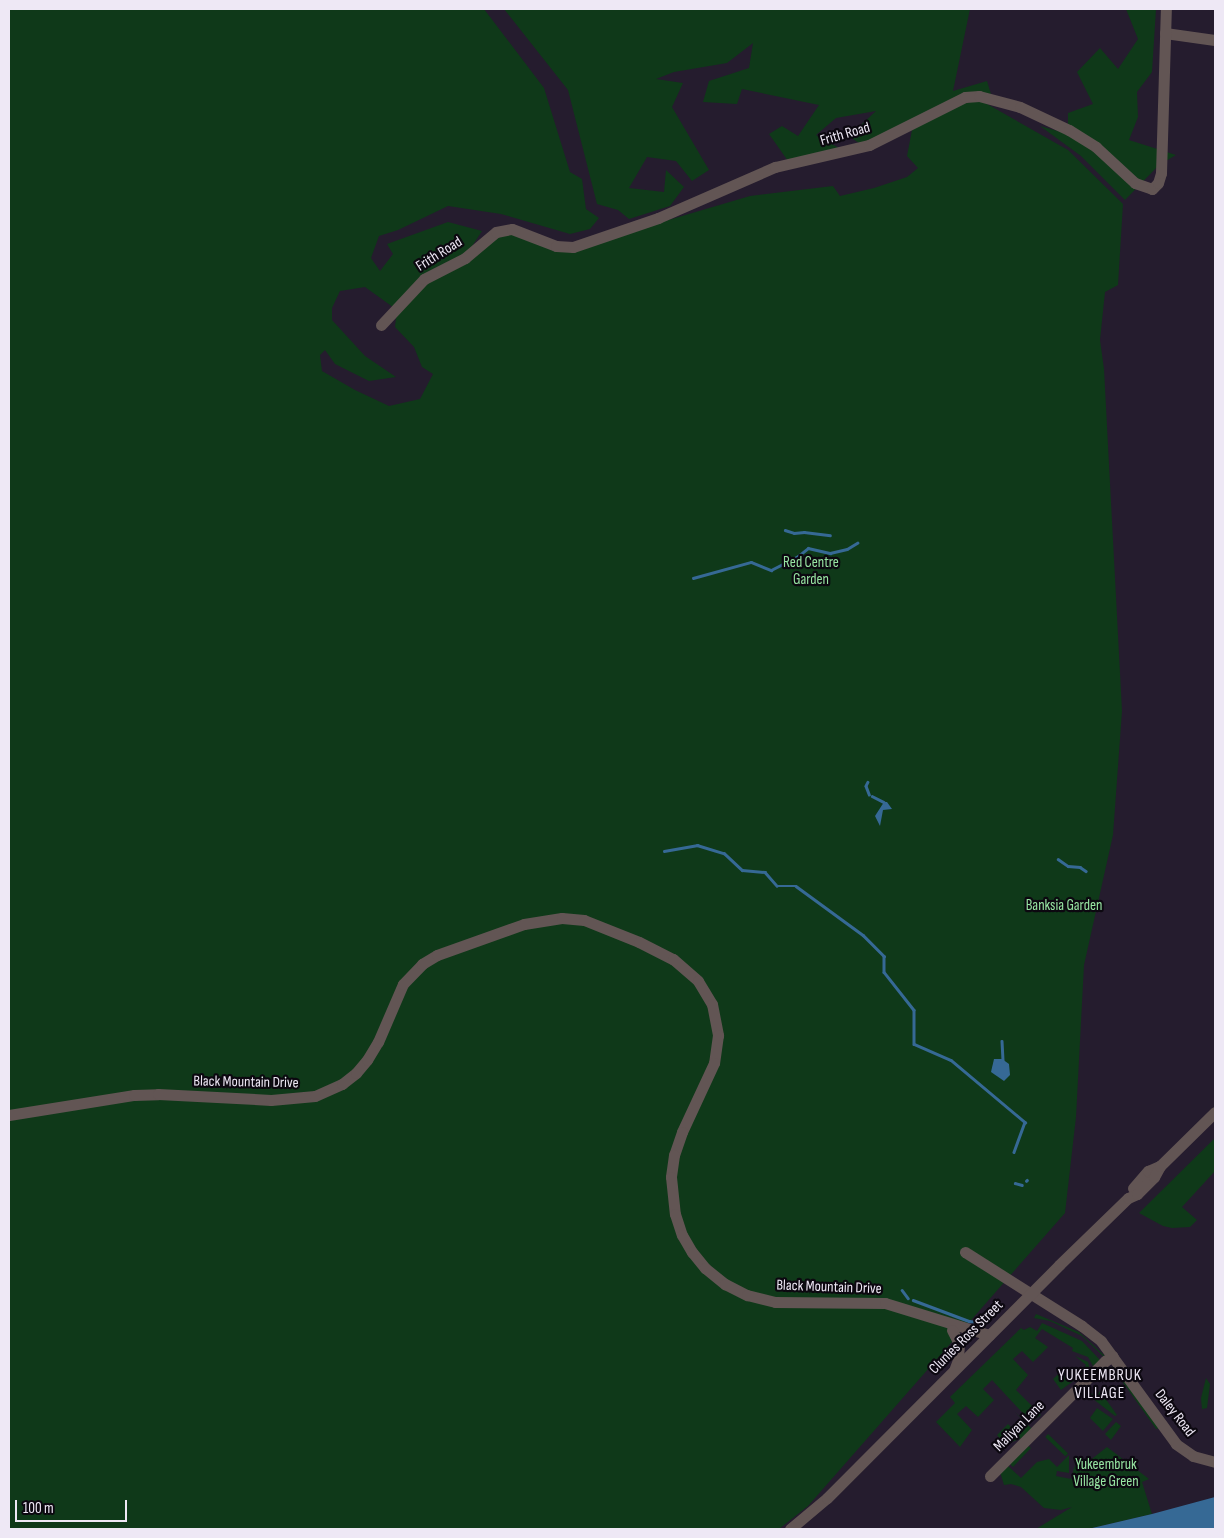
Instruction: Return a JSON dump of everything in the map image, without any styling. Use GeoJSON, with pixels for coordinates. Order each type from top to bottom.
{"type":"FeatureCollection","features":[{"type":"Feature","properties":{"kind":"street","name":"Frith Road"},"geometry":{"type":"LineString","coordinates":[[380,326],[424,280],[465,258],[496,232],[512,229],[556,246],[572,247],[658,218],[775,167],[869,146],[964,97],[979,96],[1020,107],[1069,130],[1096,147],[1135,183],[1152,189],[1158,183],[1161,173],[1166,9]]}},
{"type":"Feature","properties":{"kind":"street"},"geometry":{"type":"LineString","coordinates":[[1165,33],[1215,40]]}},
{"type":"Feature","properties":{"kind":"street","name":"Black Mountain Drive"},"geometry":{"type":"LineString","coordinates":[[9,1116],[134,1095],[158,1094],[271,1100],[315,1096],[342,1084],[356,1073],[367,1060],[378,1042],[403,984],[422,964],[436,955],[524,924],[562,918],[584,920],[638,942],[673,959],[698,981],[712,1004],[718,1036],[714,1064],[682,1132],[674,1154],[671,1177],[675,1214],[682,1235],[692,1252],[706,1268],[725,1284],[747,1295],[775,1302],[885,1303],[909,1309],[985,1339]]}},
{"type":"Feature","properties":{"kind":"street","name":"Clunies Ross Street"},"geometry":{"type":"LineString","coordinates":[[800,1529],[827,1498],[954,1370],[1128,1198],[1137,1194],[1154,1177],[1160,1166],[1215,1112]]}},
{"type":"Feature","properties":{"kind":"street","name":"Daley Road"},"geometry":{"type":"LineString","coordinates":[[965,1252],[1082,1326],[1101,1341],[1176,1444],[1193,1456],[1215,1462]]}},
{"type":"Feature","properties":{"kind":"street"},"geometry":{"type":"LineString","coordinates":[[948,1326],[958,1339],[960,1351],[954,1370]]}},
{"type":"Feature","properties":{"kind":"street","name":"Maliyan Lane"},"geometry":{"type":"LineString","coordinates":[[990,1476],[1105,1361],[1113,1356]]}},
{"type":"Feature","properties":{"kind":"street","name":"Clunies Ross Street"},"geometry":{"type":"LineString","coordinates":[[790,1529],[827,1498]]}},
{"type":"Feature","properties":{"kind":"green space"},"geometry":{"type":"Polygon","coordinates":[[[9,9],[484,9],[544,88],[570,172],[582,179],[586,209],[599,218],[590,229],[570,234],[501,214],[448,206],[398,230],[379,236],[371,258],[380,271],[393,254],[387,244],[448,222],[482,231],[465,257],[501,235],[517,233],[560,252],[750,196],[833,186],[840,196],[874,188],[907,177],[918,168],[907,156],[912,130],[956,105],[980,100],[1068,150],[1123,204],[1118,285],[1105,292],[1100,340],[1104,369],[1122,711],[1113,835],[1084,965],[1076,1117],[1065,1213],[808,1506],[779,1529],[9,1529],[9,9]],[[365,287],[340,291],[332,308],[332,320],[365,356],[396,377],[369,381],[335,364],[325,350],[320,355],[322,371],[355,390],[389,406],[420,399],[433,374],[422,367],[414,347],[395,327],[397,310],[365,287]]]}},
{"type":"Feature","properties":{"kind":"green space"},"geometry":{"type":"Polygon","coordinates":[[[504,9],[970,9],[953,91],[987,81],[991,94],[967,93],[863,146],[849,136],[876,111],[836,118],[816,135],[839,148],[788,161],[769,134],[782,126],[798,136],[819,105],[742,89],[737,104],[703,102],[709,81],[749,68],[753,43],[727,63],[674,72],[656,79],[683,83],[672,107],[709,170],[692,181],[676,161],[647,157],[629,188],[664,192],[666,170],[684,187],[670,206],[629,219],[618,210],[597,204],[568,90],[504,9]]]}},
{"type":"Feature","properties":{"kind":"green space"},"geometry":{"type":"Polygon","coordinates":[[[1126,9],[1156,9],[1152,72],[1137,92],[1138,117],[1129,140],[1176,155],[1159,165],[1125,200],[1081,156],[1040,126],[1068,134],[1068,113],[1093,104],[1077,72],[1100,48],[1118,69],[1138,39],[1126,9]]]}},
{"type":"Feature","properties":{"kind":"green space"},"geometry":{"type":"Polygon","coordinates":[[[1215,1138],[1215,1171],[1182,1207],[1197,1220],[1190,1227],[1172,1228],[1163,1226],[1139,1213],[1215,1138]]]}},
{"type":"Feature","properties":{"kind":"green space"},"geometry":{"type":"Polygon","coordinates":[[[1036,1314],[1079,1332],[1105,1356],[1082,1336],[1050,1321],[1034,1318],[1036,1314]]]}},
{"type":"Feature","properties":{"kind":"green space"},"geometry":{"type":"Polygon","coordinates":[[[1042,1323],[1082,1341],[1100,1360],[1093,1366],[1088,1357],[1072,1351],[1073,1348],[1042,1329],[1035,1338],[1048,1347],[1033,1362],[1022,1351],[1013,1359],[1028,1375],[1016,1390],[1041,1415],[1031,1422],[992,1380],[983,1389],[994,1400],[978,1417],[966,1406],[957,1414],[972,1430],[960,1447],[936,1422],[955,1403],[950,1397],[1021,1328],[1024,1330],[1030,1327],[1037,1331],[1042,1323]]]}},
{"type":"Feature","properties":{"kind":"green space"},"geometry":{"type":"Polygon","coordinates":[[[1075,1356],[1088,1362],[1090,1369],[1061,1390],[1053,1379],[1066,1367],[1078,1374],[1086,1365],[1075,1356]]]}},
{"type":"Feature","properties":{"kind":"green space"},"geometry":{"type":"Polygon","coordinates":[[[1114,1366],[1159,1428],[1156,1429],[1112,1367],[1114,1366]]]}},
{"type":"Feature","properties":{"kind":"green space"},"geometry":{"type":"Polygon","coordinates":[[[1206,1378],[1210,1384],[1207,1408],[1202,1409],[1201,1398],[1206,1378]]]}},
{"type":"Feature","properties":{"kind":"green space"},"geometry":{"type":"Polygon","coordinates":[[[1100,1391],[1117,1415],[1115,1416],[1088,1395],[1089,1393],[1097,1395],[1100,1391]]]}},
{"type":"Feature","properties":{"kind":"green space"},"geometry":{"type":"Polygon","coordinates":[[[1097,1408],[1113,1419],[1103,1431],[1090,1418],[1097,1408]]]}},
{"type":"Feature","properties":{"kind":"green space"},"geometry":{"type":"Polygon","coordinates":[[[1014,1411],[1032,1429],[1024,1437],[1005,1445],[997,1435],[1008,1424],[1017,1433],[1027,1425],[1014,1411]]]}},
{"type":"Feature","properties":{"kind":"green space"},"geometry":{"type":"Polygon","coordinates":[[[1116,1422],[1121,1426],[1111,1440],[1105,1434],[1116,1422]]]}},
{"type":"Feature","properties":{"kind":"green space"},"geometry":{"type":"Polygon","coordinates":[[[1048,1434],[1068,1453],[1065,1456],[1045,1437],[1048,1434]]]}},
{"type":"Feature","properties":{"kind":"green space"},"geometry":{"type":"Polygon","coordinates":[[[1027,1445],[1031,1448],[1013,1467],[1009,1463],[1027,1445]]]}},
{"type":"Feature","properties":{"kind":"green space","name":"Yukeembruk Village Green"},"geometry":{"type":"Polygon","coordinates":[[[1107,1447],[1149,1479],[1142,1482],[1152,1514],[1088,1529],[1036,1529],[1072,1507],[1061,1510],[1044,1508],[1021,1487],[1011,1484],[1004,1485],[1000,1472],[1007,1465],[1021,1478],[1037,1462],[1049,1459],[1057,1467],[1069,1455],[1069,1473],[1057,1471],[1056,1476],[1071,1479],[1078,1461],[1083,1466],[1107,1447]]]}},
{"type":"Feature","properties":{"kind":"water"},"geometry":{"type":"Polygon","coordinates":[[[884,802],[887,802],[892,809],[883,810],[880,826],[875,816],[884,802]]]}},
{"type":"Feature","properties":{"kind":"water"},"geometry":{"type":"Polygon","coordinates":[[[994,1059],[1002,1059],[1009,1064],[1010,1075],[1004,1081],[991,1072],[994,1059]]]}},
{"type":"Feature","properties":{"kind":"water"},"geometry":{"type":"Polygon","coordinates":[[[1215,1497],[1215,1529],[1088,1529],[1152,1514],[1215,1497]]]}},
{"type":"Feature","properties":{"kind":"waterway"},"geometry":{"type":"LineString","coordinates":[[785,530],[794,533],[804,532],[830,535]]}},
{"type":"Feature","properties":{"kind":"waterway"},"geometry":{"type":"LineString","coordinates":[[693,578],[751,562],[771,570],[797,557],[808,548],[830,553],[847,549],[857,543]]}},
{"type":"Feature","properties":{"kind":"waterway"},"geometry":{"type":"LineString","coordinates":[[868,782],[866,786],[869,794]]}},
{"type":"Feature","properties":{"kind":"waterway"},"geometry":{"type":"LineString","coordinates":[[872,796],[884,802]]}},
{"type":"Feature","properties":{"kind":"waterway"},"geometry":{"type":"LineString","coordinates":[[664,851],[697,845],[724,853],[742,870],[765,872],[777,886],[796,886],[863,935],[884,956],[884,972],[914,1010],[914,1044],[951,1060],[1025,1122],[1014,1152]]}},
{"type":"Feature","properties":{"kind":"waterway"},"geometry":{"type":"LineString","coordinates":[[1058,859],[1068,866],[1080,867],[1086,871]]}},
{"type":"Feature","properties":{"kind":"waterway"},"geometry":{"type":"LineString","coordinates":[[1002,1041],[1003,1062]]}},
{"type":"Feature","properties":{"kind":"waterway"},"geometry":{"type":"LineString","coordinates":[[1015,1183],[1022,1185]]}},
{"type":"Feature","properties":{"kind":"waterway"},"geometry":{"type":"LineString","coordinates":[[902,1290],[908,1298]]}},
{"type":"Feature","properties":{"kind":"waterway"},"geometry":{"type":"LineString","coordinates":[[913,1300],[969,1321],[977,1322],[987,1318]]}},
{"type":"Feature","properties":{"kind":"district","name":"YUKEEMBRUK VILLAGE"},"geometry":{"type":"Point","coordinates":[1100,1385]}},
{"type":"Feature","properties":{"kind":"park label","name":"Red Centre Garden"},"geometry":{"type":"Point","coordinates":[811,570]}},
{"type":"Feature","properties":{"kind":"park label","name":"Banksia Garden"},"geometry":{"type":"Point","coordinates":[1064,906]}}]}
